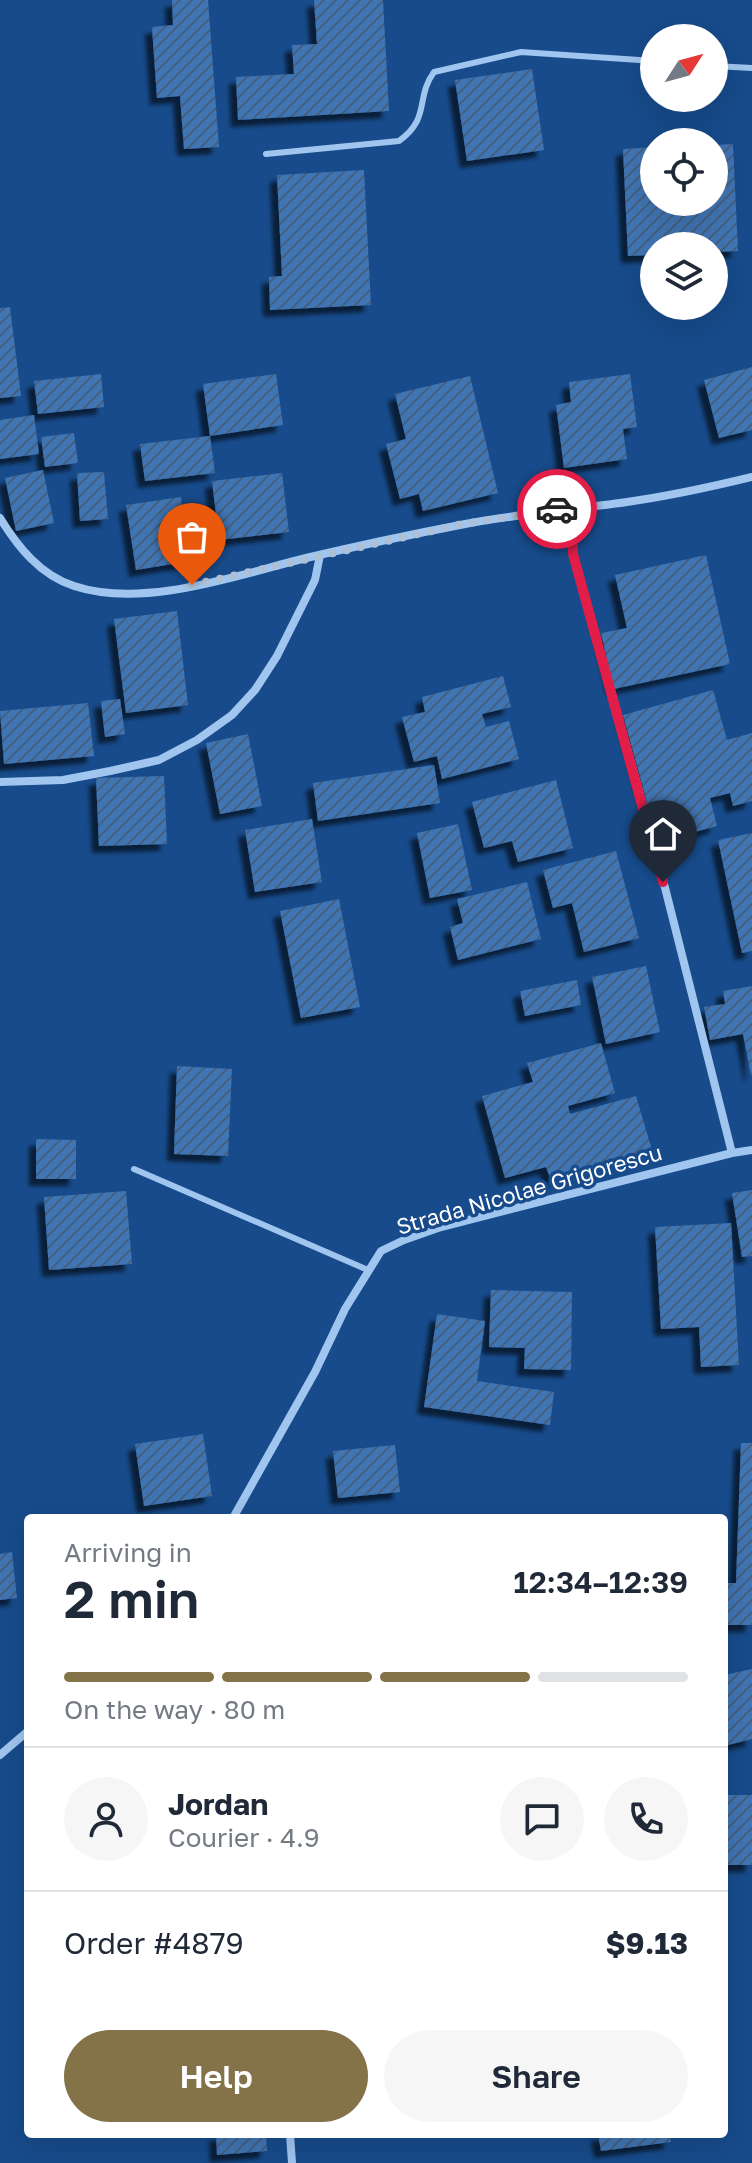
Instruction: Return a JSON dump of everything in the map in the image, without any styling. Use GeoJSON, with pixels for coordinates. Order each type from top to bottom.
{"type":"FeatureCollection","features":[{"type":"Feature","properties":{"kind":"street"},"geometry":{"type":"LineString","coordinates":[[0,518],[18,546],[47,573],[74,586],[137,594],[192,585],[458,525],[529,512],[690,492],[752,477]]}},
{"type":"Feature","properties":{"kind":"street"},"geometry":{"type":"LineString","coordinates":[[571,508],[573,554],[656,852],[732,1153]]}},
{"type":"Feature","properties":{"kind":"street"},"geometry":{"type":"LineString","coordinates":[[0,782],[63,780],[110,771],[159,760],[197,740],[232,715],[255,690],[277,656],[315,580],[320,555]]}},
{"type":"Feature","properties":{"kind":"street","name":"Strada Nicolae Grigorescu"},"geometry":{"type":"LineString","coordinates":[[235,1514],[381,1251],[441,1227],[752,1150]]}},
{"type":"Feature","properties":{"kind":"street"},"geometry":{"type":"LineString","coordinates":[[0,1755],[24,1734]]}},
{"type":"Feature","properties":{"kind":"street"},"geometry":{"type":"LineString","coordinates":[[290,2138],[292,2163]]}},
{"type":"Feature","properties":{"kind":"lane"},"geometry":{"type":"LineString","coordinates":[[266,154],[399,141],[412,132],[423,108],[423,86],[434,72],[521,52],[640,60]]}},
{"type":"Feature","properties":{"kind":"lane"},"geometry":{"type":"LineString","coordinates":[[728,67],[752,68]]}},
{"type":"Feature","properties":{"kind":"lane"},"geometry":{"type":"LineString","coordinates":[[134,1169],[368,1270]]}},
{"type":"Feature","properties":{"kind":"building"},"geometry":{"type":"Polygon","coordinates":[[[172,0],[208,0],[219,147],[184,149],[180,96],[157,98],[152,27],[173,25],[172,0]]]}},
{"type":"Feature","properties":{"kind":"building"},"geometry":{"type":"Polygon","coordinates":[[[314,0],[383,0],[389,111],[238,120],[236,77],[294,74],[292,45],[317,44],[314,0]]]}},
{"type":"Feature","properties":{"kind":"building"},"geometry":{"type":"Polygon","coordinates":[[[532,69],[544,150],[467,161],[455,80],[532,69]]]}},
{"type":"Feature","properties":{"kind":"building"},"geometry":{"type":"Polygon","coordinates":[[[728,144],[733,144],[738,251],[728,251],[728,232],[640,232],[640,256],[628,256],[623,149],[640,148],[640,216],[728,216],[728,144]]]}},
{"type":"Feature","properties":{"kind":"building"},"geometry":{"type":"Polygon","coordinates":[[[364,170],[371,305],[270,310],[269,277],[282,276],[277,175],[364,170]]]}},
{"type":"Feature","properties":{"kind":"building"},"geometry":{"type":"Polygon","coordinates":[[[10,307],[21,396],[0,398],[0,308],[10,307]]]}},
{"type":"Feature","properties":{"kind":"building"},"geometry":{"type":"Polygon","coordinates":[[[752,367],[752,430],[719,438],[704,380],[752,367]]]}},
{"type":"Feature","properties":{"kind":"building"},"geometry":{"type":"Polygon","coordinates":[[[101,374],[104,407],[38,414],[34,381],[101,374]]]}},
{"type":"Feature","properties":{"kind":"building"},"geometry":{"type":"Polygon","coordinates":[[[276,374],[283,425],[210,436],[203,384],[276,374]]]}},
{"type":"Feature","properties":{"kind":"building"},"geometry":{"type":"Polygon","coordinates":[[[630,374],[637,427],[623,429],[627,459],[564,468],[556,405],[571,402],[569,382],[630,374]]]}},
{"type":"Feature","properties":{"kind":"building"},"geometry":{"type":"Polygon","coordinates":[[[470,376],[498,493],[423,511],[419,494],[400,499],[386,444],[406,439],[395,394],[470,376]]]}},
{"type":"Feature","properties":{"kind":"building"},"geometry":{"type":"Polygon","coordinates":[[[34,415],[39,454],[0,459],[0,420],[34,415]]]}},
{"type":"Feature","properties":{"kind":"building"},"geometry":{"type":"Polygon","coordinates":[[[74,433],[78,463],[45,467],[41,437],[74,433]]]}},
{"type":"Feature","properties":{"kind":"building"},"geometry":{"type":"Polygon","coordinates":[[[210,436],[215,473],[145,481],[140,444],[210,436]]]}},
{"type":"Feature","properties":{"kind":"building"},"geometry":{"type":"Polygon","coordinates":[[[43,470],[54,523],[16,531],[5,478],[43,470]]]}},
{"type":"Feature","properties":{"kind":"building"},"geometry":{"type":"Polygon","coordinates":[[[104,472],[108,519],[80,521],[77,473],[104,472]]]}},
{"type":"Feature","properties":{"kind":"building"},"geometry":{"type":"Polygon","coordinates":[[[282,473],[289,532],[219,540],[212,481],[282,473]]]}},
{"type":"Feature","properties":{"kind":"building"},"geometry":{"type":"Polygon","coordinates":[[[181,497],[191,561],[136,570],[126,505],[181,497]]]}},
{"type":"Feature","properties":{"kind":"building"},"geometry":{"type":"Polygon","coordinates":[[[706,555],[730,664],[614,689],[601,633],[627,628],[615,575],[706,555]]]}},
{"type":"Feature","properties":{"kind":"building"},"geometry":{"type":"Polygon","coordinates":[[[177,611],[188,705],[126,713],[114,619],[177,611]]]}},
{"type":"Feature","properties":{"kind":"building"},"geometry":{"type":"Polygon","coordinates":[[[503,676],[511,707],[482,714],[486,727],[509,721],[519,759],[442,779],[437,756],[414,762],[402,717],[425,712],[422,697],[503,676]]]}},
{"type":"Feature","properties":{"kind":"building"},"geometry":{"type":"Polygon","coordinates":[[[713,690],[727,740],[752,733],[752,801],[733,806],[730,793],[710,798],[717,826],[658,842],[623,715],[713,690]]]}},
{"type":"Feature","properties":{"kind":"building"},"geometry":{"type":"Polygon","coordinates":[[[120,699],[125,734],[105,737],[101,701],[120,699]]]}},
{"type":"Feature","properties":{"kind":"building"},"geometry":{"type":"Polygon","coordinates":[[[88,703],[94,756],[4,764],[0,711],[88,703]]]}},
{"type":"Feature","properties":{"kind":"building"},"geometry":{"type":"Polygon","coordinates":[[[248,734],[262,806],[220,814],[206,743],[248,734]]]}},
{"type":"Feature","properties":{"kind":"building"},"geometry":{"type":"Polygon","coordinates":[[[434,765],[440,803],[318,821],[313,783],[434,765]]]}},
{"type":"Feature","properties":{"kind":"building"},"geometry":{"type":"Polygon","coordinates":[[[164,776],[167,844],[99,846],[96,778],[164,776]]]}},
{"type":"Feature","properties":{"kind":"building"},"geometry":{"type":"Polygon","coordinates":[[[556,780],[573,848],[518,862],[512,841],[484,848],[472,802],[556,780]]]}},
{"type":"Feature","properties":{"kind":"building"},"geometry":{"type":"Polygon","coordinates":[[[312,819],[322,882],[255,892],[245,830],[312,819]]]}},
{"type":"Feature","properties":{"kind":"building"},"geometry":{"type":"Polygon","coordinates":[[[458,824],[472,890],[430,898],[417,833],[458,824]]]}},
{"type":"Feature","properties":{"kind":"building"},"geometry":{"type":"Polygon","coordinates":[[[752,833],[752,951],[742,953],[718,840],[752,833]]]}},
{"type":"Feature","properties":{"kind":"building"},"geometry":{"type":"Polygon","coordinates":[[[616,851],[639,938],[584,952],[572,903],[553,908],[543,870],[616,851]]]}},
{"type":"Feature","properties":{"kind":"building"},"geometry":{"type":"Polygon","coordinates":[[[527,882],[541,939],[458,960],[450,927],[463,923],[457,899],[527,882]]]}},
{"type":"Feature","properties":{"kind":"building"},"geometry":{"type":"Polygon","coordinates":[[[339,899],[360,1007],[301,1018],[280,911],[339,899]]]}},
{"type":"Feature","properties":{"kind":"building"},"geometry":{"type":"Polygon","coordinates":[[[646,966],[660,1032],[606,1044],[592,977],[646,966]]]}},
{"type":"Feature","properties":{"kind":"building"},"geometry":{"type":"Polygon","coordinates":[[[577,980],[581,1005],[525,1016],[520,991],[577,980]]]}},
{"type":"Feature","properties":{"kind":"building"},"geometry":{"type":"Polygon","coordinates":[[[752,986],[751,1075],[743,1034],[710,1040],[704,1007],[725,1004],[723,991],[752,986]]]}},
{"type":"Feature","properties":{"kind":"building"},"geometry":{"type":"Polygon","coordinates":[[[601,1043],[615,1093],[568,1106],[570,1114],[636,1096],[652,1150],[550,1178],[546,1167],[505,1178],[482,1096],[533,1082],[527,1063],[601,1043]]]}},
{"type":"Feature","properties":{"kind":"building"},"geometry":{"type":"Polygon","coordinates":[[[177,1066],[232,1069],[228,1156],[174,1154],[177,1066]]]}},
{"type":"Feature","properties":{"kind":"building"},"geometry":{"type":"Polygon","coordinates":[[[36,1139],[76,1140],[76,1179],[36,1179],[36,1139]]]}},
{"type":"Feature","properties":{"kind":"building"},"geometry":{"type":"Polygon","coordinates":[[[752,1190],[752,1256],[742,1257],[732,1193],[752,1190]]]}},
{"type":"Feature","properties":{"kind":"building"},"geometry":{"type":"Polygon","coordinates":[[[126,1191],[132,1264],[49,1270],[44,1197],[126,1191]]]}},
{"type":"Feature","properties":{"kind":"building"},"geometry":{"type":"Polygon","coordinates":[[[731,1223],[739,1365],[701,1367],[699,1327],[661,1329],[655,1227],[731,1223]]]}},
{"type":"Feature","properties":{"kind":"building"},"geometry":{"type":"Polygon","coordinates":[[[491,1290],[572,1292],[571,1370],[524,1369],[525,1348],[489,1347],[491,1290]]]}},
{"type":"Feature","properties":{"kind":"building"},"geometry":{"type":"Polygon","coordinates":[[[437,1314],[485,1321],[477,1381],[554,1392],[550,1425],[424,1407],[437,1314]]]}},
{"type":"Feature","properties":{"kind":"building"},"geometry":{"type":"Polygon","coordinates":[[[203,1434],[212,1496],[144,1506],[135,1444],[203,1434]]]}},
{"type":"Feature","properties":{"kind":"building"},"geometry":{"type":"Polygon","coordinates":[[[741,1443],[752,1443],[752,1625],[728,1625],[728,1583],[736,1583],[741,1443]]]}},
{"type":"Feature","properties":{"kind":"building"},"geometry":{"type":"Polygon","coordinates":[[[395,1445],[400,1492],[338,1498],[333,1451],[395,1445]]]}},
{"type":"Feature","properties":{"kind":"building"},"geometry":{"type":"Polygon","coordinates":[[[12,1552],[17,1598],[0,1600],[0,1554],[12,1552]]]}},
{"type":"Feature","properties":{"kind":"building"},"geometry":{"type":"Polygon","coordinates":[[[752,1669],[752,1739],[728,1745],[728,1674],[752,1669]]]}},
{"type":"Feature","properties":{"kind":"building"},"geometry":{"type":"Polygon","coordinates":[[[728,1795],[752,1795],[752,1865],[728,1865],[728,1795]]]}},
{"type":"Feature","properties":{"kind":"building"},"geometry":{"type":"Polygon","coordinates":[[[216,2138],[266,2138],[267,2151],[217,2155],[216,2138]]]}},
{"type":"Feature","properties":{"kind":"building"},"geometry":{"type":"Polygon","coordinates":[[[599,2138],[670,2138],[671,2142],[601,2151],[599,2138]]]}},
{"type":"Feature","properties":{"kind":"way so far"},"geometry":{"type":"LineString","coordinates":[[192,585],[458,525],[557,509]]}},
{"type":"Feature","properties":{"kind":"route"},"geometry":{"type":"LineString","coordinates":[[557,509],[571,508],[573,554],[663,882]]}}]}
